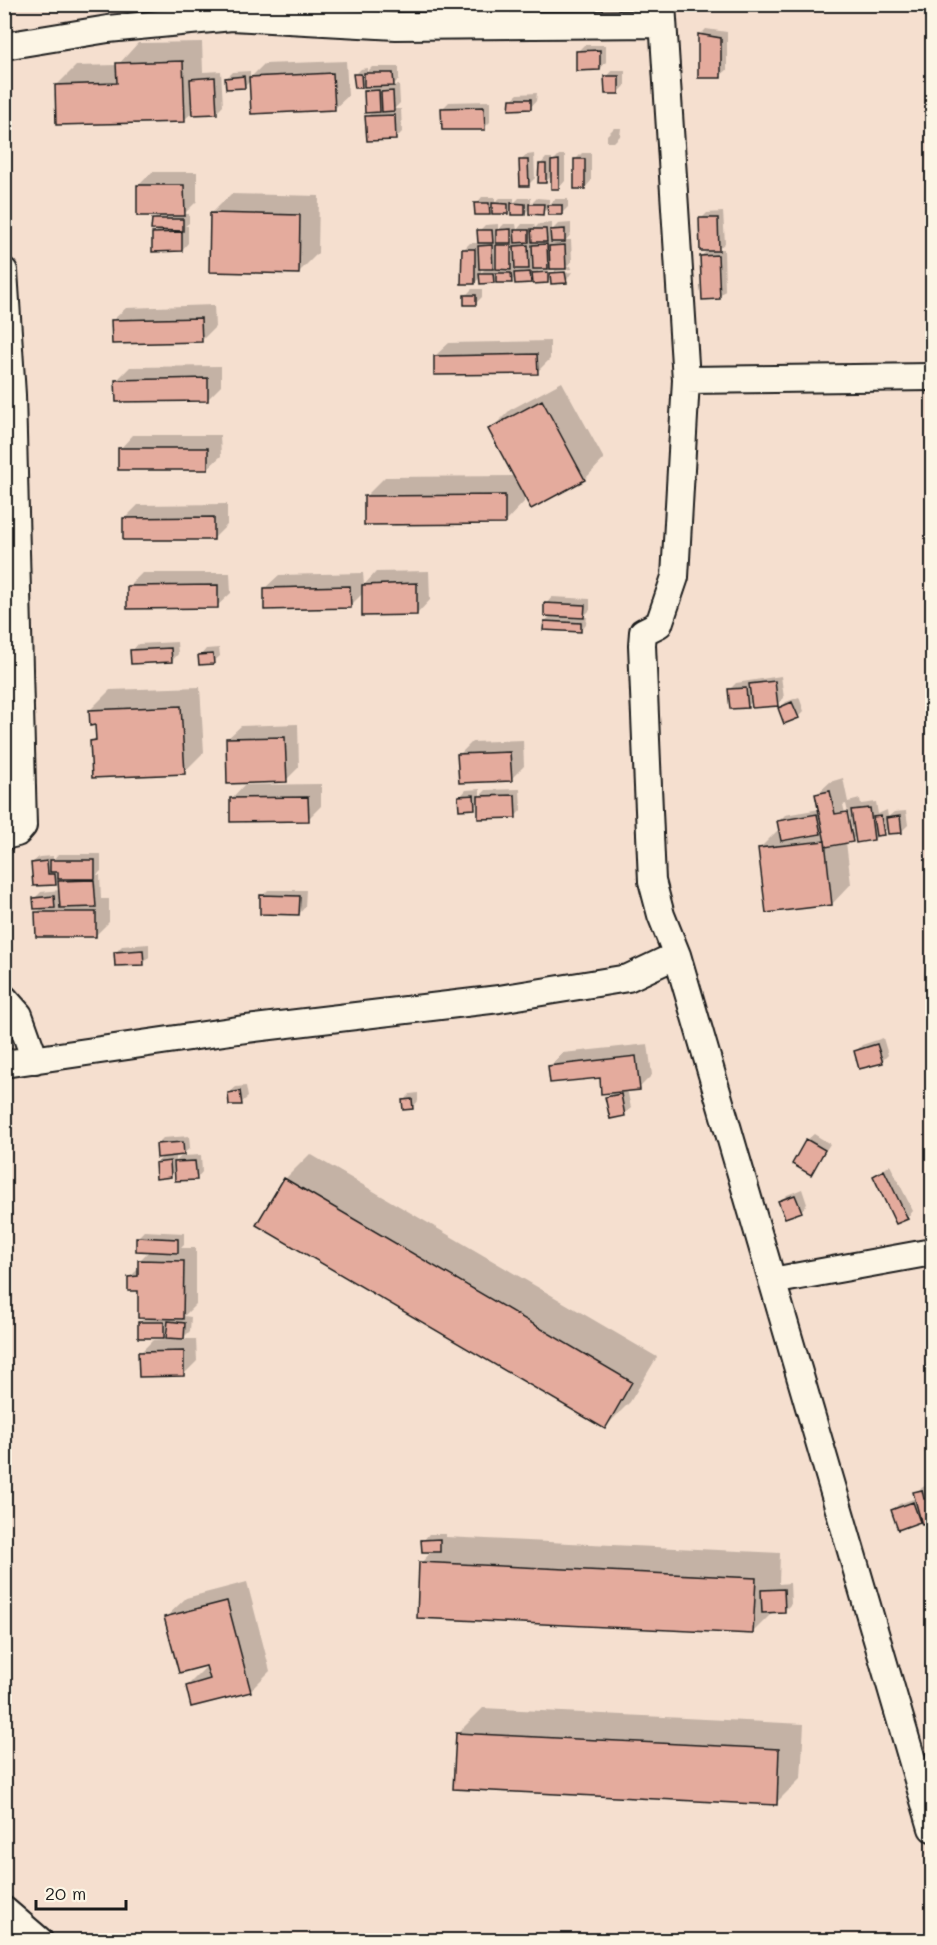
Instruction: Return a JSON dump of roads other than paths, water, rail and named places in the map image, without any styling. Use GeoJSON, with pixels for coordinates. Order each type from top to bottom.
{"type":"FeatureCollection","features":[{"type":"Feature","properties":{"kind":"street"},"geometry":{"type":"LineString","coordinates":[[4,46],[108,29],[232,17],[396,26],[662,14],[686,380],[675,577],[659,624],[644,632],[642,645],[652,881],[661,915],[677,955],[933,1828]]}},
{"type":"Feature","properties":{"kind":"street"},"geometry":{"type":"LineString","coordinates":[[4,272],[12,395],[13,769],[23,826],[17,833],[4,836]]}},
{"type":"Feature","properties":{"kind":"street"},"geometry":{"type":"LineString","coordinates":[[686,380],[933,377]]}},
{"type":"Feature","properties":{"kind":"street"},"geometry":{"type":"LineString","coordinates":[[4,1064],[238,1030],[499,999],[604,982],[628,978],[677,955]]}},
{"type":"Feature","properties":{"kind":"street"},"geometry":{"type":"LineString","coordinates":[[4,999],[19,1015],[35,1060]]}},
{"type":"Feature","properties":{"kind":"street"},"geometry":{"type":"LineString","coordinates":[[772,1281],[933,1252]]}},
{"type":"Feature","properties":{"kind":"street"},"geometry":{"type":"LineString","coordinates":[[4,1910],[39,1941]]}}]}
